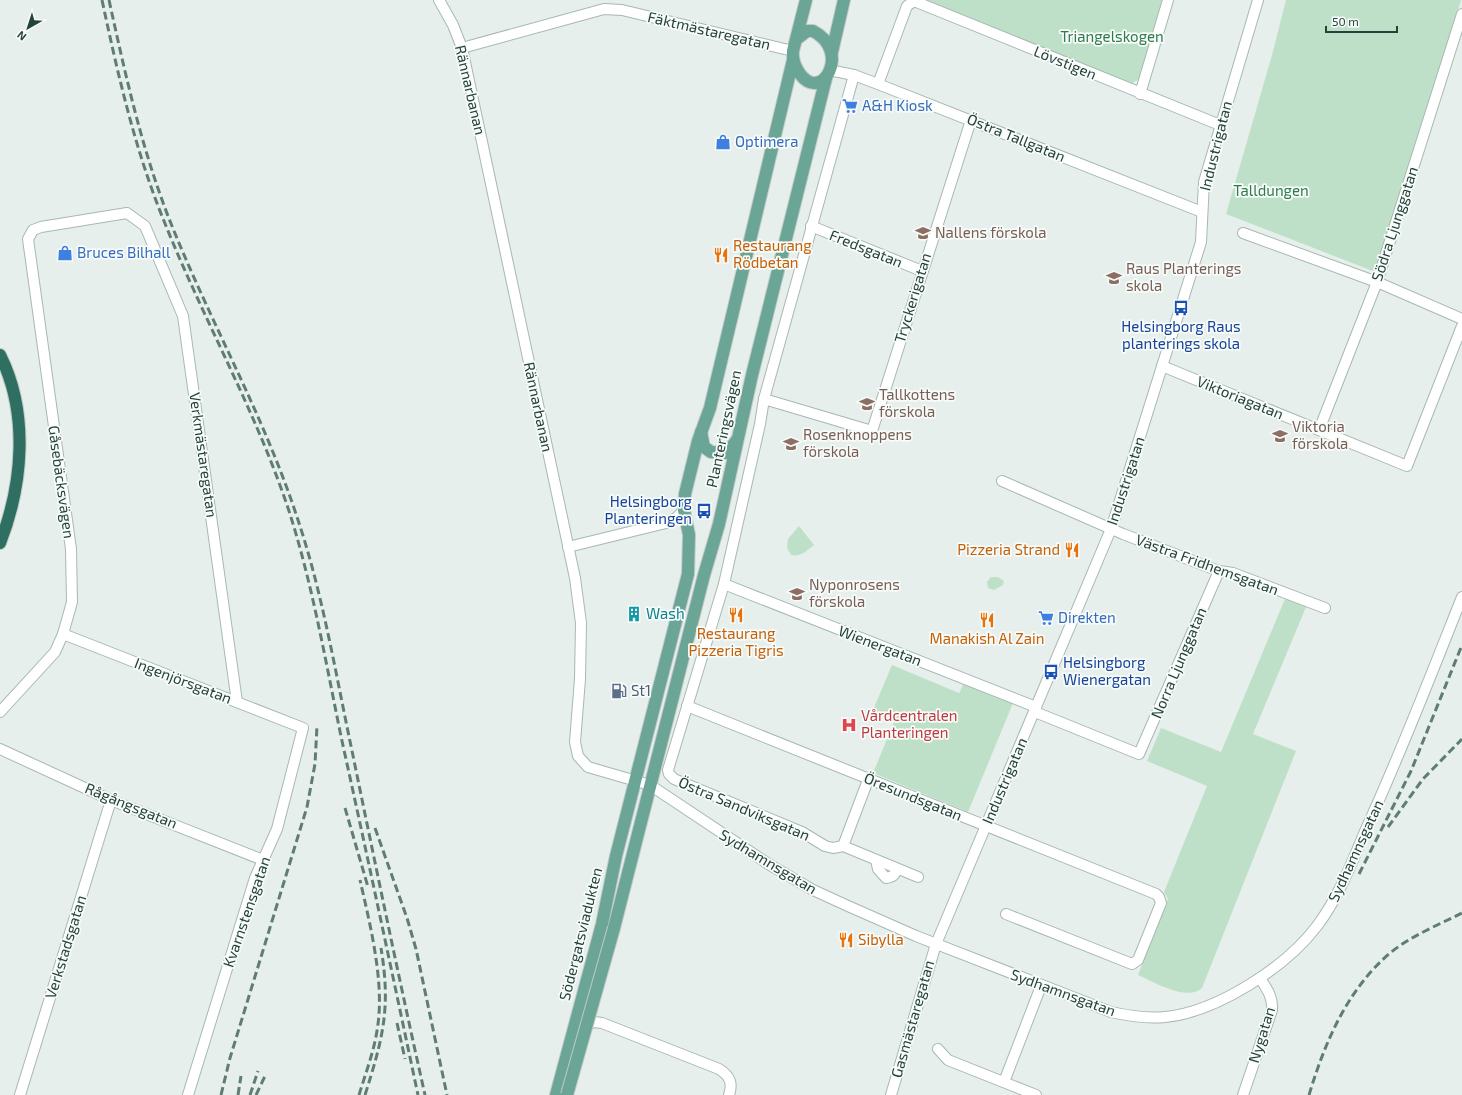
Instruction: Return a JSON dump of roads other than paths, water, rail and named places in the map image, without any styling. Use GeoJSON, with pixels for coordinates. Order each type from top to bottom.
{"type":"FeatureCollection","features":[{"type":"Feature","properties":{"kind":"highway"},"geometry":{"type":"LineString","coordinates":[[0,543],[16,486],[20,449],[16,406],[12,385],[1,358]]}},
{"type":"Feature","properties":{"kind":"main road"},"geometry":{"type":"LineString","coordinates":[[806,0],[793,55],[801,77],[811,83],[819,83],[828,74],[844,0]]}},
{"type":"Feature","properties":{"kind":"main road"},"geometry":{"type":"LineString","coordinates":[[798,38],[807,31],[813,31],[828,42],[832,52]]}},
{"type":"Feature","properties":{"kind":"main road","name":"Planteringsvägen"},"geometry":{"type":"LineString","coordinates":[[636,781],[688,574],[689,535],[684,510],[685,494],[701,430],[710,408],[793,55]]}},
{"type":"Feature","properties":{"kind":"main road","name":"Planteringsvägen"},"geometry":{"type":"LineString","coordinates":[[650,785],[704,575],[719,524],[739,433],[828,74]]}},
{"type":"Feature","properties":{"kind":"main road"},"geometry":{"type":"LineString","coordinates":[[701,430],[704,447],[711,452],[724,454],[732,448],[739,433]]}},
{"type":"Feature","properties":{"kind":"main road","name":"Södergatsviadukten"},"geometry":{"type":"LineString","coordinates":[[556,1095],[602,924],[616,856],[636,781]]}},
{"type":"Feature","properties":{"kind":"main road","name":"Södergatsviadukten"},"geometry":{"type":"LineString","coordinates":[[567,1095],[614,928],[650,785]]}},
{"type":"Feature","properties":{"kind":"street","name":"Rännarbanan"},"geometry":{"type":"LineString","coordinates":[[439,0],[453,25],[462,48],[579,601],[581,623],[580,679],[575,742],[578,756],[588,767],[636,781]]}},
{"type":"Feature","properties":{"kind":"street"},"geometry":{"type":"LineString","coordinates":[[1140,94],[1168,0]]}},
{"type":"Feature","properties":{"kind":"street","name":"Industrigatan"},"geometry":{"type":"LineString","coordinates":[[936,944],[1111,529],[1201,242],[1204,182],[1258,0]]}},
{"type":"Feature","properties":{"kind":"street","name":"Lövstigen"},"geometry":{"type":"LineString","coordinates":[[878,84],[907,6],[910,2],[914,1],[1140,94],[1220,125]]}},
{"type":"Feature","properties":{"kind":"street","name":"Fäktmästaregatan"},"geometry":{"type":"LineString","coordinates":[[462,48],[623,5],[793,55]]}},
{"type":"Feature","properties":{"kind":"street","name":"Södra Ljunggatan"},"geometry":{"type":"LineString","coordinates":[[1319,430],[1377,282],[1462,14]]}},
{"type":"Feature","properties":{"kind":"street","name":"Östra Tallgatan"},"geometry":{"type":"LineString","coordinates":[[828,74],[854,75],[1202,212]]}},
{"type":"Feature","properties":{"kind":"street"},"geometry":{"type":"LineString","coordinates":[[687,706],[724,584],[760,424],[764,399],[854,75]]}},
{"type":"Feature","properties":{"kind":"street","name":"Tryckerigatan"},"geometry":{"type":"LineString","coordinates":[[764,399],[872,431],[971,120]]}},
{"type":"Feature","properties":{"kind":"street","name":"Verkmästaregatan"},"geometry":{"type":"LineString","coordinates":[[33,230],[41,227],[127,213],[145,226],[183,316],[237,702]]}},
{"type":"Feature","properties":{"kind":"street","name":"Fredsgatan"},"geometry":{"type":"LineString","coordinates":[[811,226],[922,271]]}},
{"type":"Feature","properties":{"kind":"street","name":"Gåsebäcksvägen"},"geometry":{"type":"LineString","coordinates":[[0,712],[55,652],[63,634],[72,602],[71,549],[28,240],[33,230]]}},
{"type":"Feature","properties":{"kind":"street"},"geometry":{"type":"LineString","coordinates":[[1243,233],[1377,282],[1462,319]]}},
{"type":"Feature","properties":{"kind":"street","name":"Viktoriagatan"},"geometry":{"type":"LineString","coordinates":[[1162,366],[1407,466],[1462,326]]}},
{"type":"Feature","properties":{"kind":"street","name":"Västra Fridhemsgatan"},"geometry":{"type":"LineString","coordinates":[[1002,481],[1111,529],[1219,571],[1233,573],[1325,608]]}},
{"type":"Feature","properties":{"kind":"street"},"geometry":{"type":"LineString","coordinates":[[568,547],[666,523],[676,518],[684,510]]}},
{"type":"Feature","properties":{"kind":"street","name":"Norra Ljunggatan"},"geometry":{"type":"LineString","coordinates":[[1139,754],[1219,571]]}},
{"type":"Feature","properties":{"kind":"street","name":"Wienergatan"},"geometry":{"type":"LineString","coordinates":[[724,584],[1035,709],[1139,754]]}},
{"type":"Feature","properties":{"kind":"street","name":"Sydhamnsgatan"},"geometry":{"type":"LineString","coordinates":[[636,781],[650,785],[763,861],[813,890],[936,944],[1041,986],[1112,1012],[1140,1018],[1179,1015],[1200,1009],[1260,978],[1306,940],[1318,926],[1334,901],[1379,800],[1462,597]]}},
{"type":"Feature","properties":{"kind":"street","name":"Ingenjörsgatan"},"geometry":{"type":"LineString","coordinates":[[63,634],[303,728]]}},
{"type":"Feature","properties":{"kind":"street","name":"Östra Sandviksgatan"},"geometry":{"type":"LineString","coordinates":[[687,706],[669,765],[669,774],[674,779],[802,832],[824,846],[833,848],[843,846],[918,877]]}},
{"type":"Feature","properties":{"kind":"street","name":"Öresundsgatan"},"geometry":{"type":"LineString","coordinates":[[687,706],[868,780],[1156,894],[1160,900],[1160,905],[1138,960],[1132,964],[1006,914]]}},
{"type":"Feature","properties":{"kind":"street","name":"Kvarnstensgatan"},"geometry":{"type":"LineString","coordinates":[[188,1095],[255,878],[276,829],[303,728]]}},
{"type":"Feature","properties":{"kind":"street","name":"Rågångsgatan"},"geometry":{"type":"LineString","coordinates":[[0,749],[111,800],[263,860]]}},
{"type":"Feature","properties":{"kind":"street"},"geometry":{"type":"LineString","coordinates":[[843,846],[868,780]]}},
{"type":"Feature","properties":{"kind":"street","name":"Verkstadsgatan"},"geometry":{"type":"LineString","coordinates":[[20,1095],[111,800]]}},
{"type":"Feature","properties":{"kind":"street","name":"Gasmästaregatan"},"geometry":{"type":"LineString","coordinates":[[891,1095],[936,944]]}},
{"type":"Feature","properties":{"kind":"street","name":"Nygatan"},"geometry":{"type":"LineString","coordinates":[[1243,1095],[1272,1010],[1273,1002],[1260,978]]}},
{"type":"Feature","properties":{"kind":"street"},"geometry":{"type":"LineString","coordinates":[[1004,1082],[1041,986]]}},
{"type":"Feature","properties":{"kind":"street"},"geometry":{"type":"LineString","coordinates":[[561,1095],[575,1040],[579,1032],[586,1025],[594,1022],[602,1023],[719,1069],[731,1081],[732,1086],[729,1095]]}},
{"type":"Feature","properties":{"kind":"street"},"geometry":{"type":"LineString","coordinates":[[938,1049],[948,1060],[1036,1095]]}},
{"type":"Feature","properties":{"kind":"railway"},"geometry":{"type":"LineString","coordinates":[[102,0],[128,112],[144,167],[164,221],[195,294],[261,437],[276,474],[298,539],[318,625],[418,1095]]}},
{"type":"Feature","properties":{"kind":"railway"},"geometry":{"type":"LineString","coordinates":[[109,0],[134,109],[158,190],[200,291],[268,440],[306,545],[321,602],[387,921],[425,1095]]}},
{"type":"Feature","properties":{"kind":"railway"},"geometry":{"type":"LineString","coordinates":[[1359,874],[1411,771],[1462,645]]}},
{"type":"Feature","properties":{"kind":"railway"},"geometry":{"type":"LineString","coordinates":[[221,1095],[230,1058],[307,807],[315,764],[317,726]]}},
{"type":"Feature","properties":{"kind":"railway"},"geometry":{"type":"LineString","coordinates":[[1388,827],[1423,779],[1462,739]]}},
{"type":"Feature","properties":{"kind":"railway"},"geometry":{"type":"LineString","coordinates":[[345,808],[368,887]]}},
{"type":"Feature","properties":{"kind":"railway"},"geometry":{"type":"LineString","coordinates":[[375,828],[407,918],[416,949],[447,1095]]}},
{"type":"Feature","properties":{"kind":"railway"},"geometry":{"type":"LineString","coordinates":[[359,1095],[375,1042],[379,1007],[378,971],[360,880]]}},
{"type":"Feature","properties":{"kind":"railway"},"geometry":{"type":"LineString","coordinates":[[1309,1095],[1330,1037],[1339,1018],[1361,983],[1390,953],[1398,947],[1425,931],[1462,913]]}},
{"type":"Feature","properties":{"kind":"railway"},"geometry":{"type":"LineString","coordinates":[[365,1095],[384,1023],[385,988],[381,948]]}},
{"type":"Feature","properties":{"kind":"railway"},"geometry":{"type":"LineString","coordinates":[[397,1023],[405,1059]]}},
{"type":"Feature","properties":{"kind":"railway"},"geometry":{"type":"LineString","coordinates":[[250,1095],[258,1071]]}},
{"type":"Feature","properties":{"kind":"railway"},"geometry":{"type":"LineString","coordinates":[[256,1095],[266,1074]]}},
{"type":"Feature","properties":{"kind":"railway"},"geometry":{"type":"LineString","coordinates":[[238,1095],[241,1076]]}},
{"type":"Feature","properties":{"kind":"place","name":"A&H Kiosk"},"geometry":{"type":"Point","coordinates":[850,106]}},
{"type":"Feature","properties":{"kind":"place","name":"Optimera"},"geometry":{"type":"Point","coordinates":[723,142]}},
{"type":"Feature","properties":{"kind":"place","name":"Nallens förskola"},"geometry":{"type":"Point","coordinates":[923,233]}},
{"type":"Feature","properties":{"kind":"place","name":"Bruces Bilhall"},"geometry":{"type":"Point","coordinates":[65,253]}},
{"type":"Feature","properties":{"kind":"place","name":"Restaurang Rödbetan"},"geometry":{"type":"Point","coordinates":[721,255]}},
{"type":"Feature","properties":{"kind":"place","name":"Raus Planterings skola"},"geometry":{"type":"Point","coordinates":[1114,278]}},
{"type":"Feature","properties":{"kind":"place","name":"Helsingborg Raus planterings skola"},"geometry":{"type":"Point","coordinates":[1181,308]}},
{"type":"Feature","properties":{"kind":"place","name":"Tallkottens förskola"},"geometry":{"type":"Point","coordinates":[867,404]}},
{"type":"Feature","properties":{"kind":"place","name":"Viktoria förskola"},"geometry":{"type":"Point","coordinates":[1280,436]}},
{"type":"Feature","properties":{"kind":"place","name":"Rosenknoppens förskola"},"geometry":{"type":"Point","coordinates":[791,444]}},
{"type":"Feature","properties":{"kind":"place","name":"Helsingborg Planteringen"},"geometry":{"type":"Point","coordinates":[704,511]}},
{"type":"Feature","properties":{"kind":"place","name":"Pizzeria Strand"},"geometry":{"type":"Point","coordinates":[1072,550]}},
{"type":"Feature","properties":{"kind":"place","name":"Nyponrosens förskola"},"geometry":{"type":"Point","coordinates":[797,594]}},
{"type":"Feature","properties":{"kind":"place","name":"Wash"},"geometry":{"type":"Point","coordinates":[634,614]}},
{"type":"Feature","properties":{"kind":"place","name":"Restaurang Pizzeria Tigris"},"geometry":{"type":"Point","coordinates":[736,615]}},
{"type":"Feature","properties":{"kind":"place","name":"Direkten"},"geometry":{"type":"Point","coordinates":[1046,618]}},
{"type":"Feature","properties":{"kind":"place","name":"Manakish Al Zain"},"geometry":{"type":"Point","coordinates":[987,620]}},
{"type":"Feature","properties":{"kind":"place","name":"Helsingborg Wienergatan"},"geometry":{"type":"Point","coordinates":[1051,672]}},
{"type":"Feature","properties":{"kind":"place","name":"St1"},"geometry":{"type":"Point","coordinates":[619,691]}},
{"type":"Feature","properties":{"kind":"place","name":"Vårdcentralen Planteringen"},"geometry":{"type":"Point","coordinates":[849,725]}},
{"type":"Feature","properties":{"kind":"place","name":"Sibylla"},"geometry":{"type":"Point","coordinates":[846,940]}},
{"type":"Feature","properties":{"kind":"park label","name":"Triangelskogen"},"geometry":{"type":"Point","coordinates":[1112,37]}},
{"type":"Feature","properties":{"kind":"park label","name":"Talldungen"},"geometry":{"type":"Point","coordinates":[1271,191]}}]}
